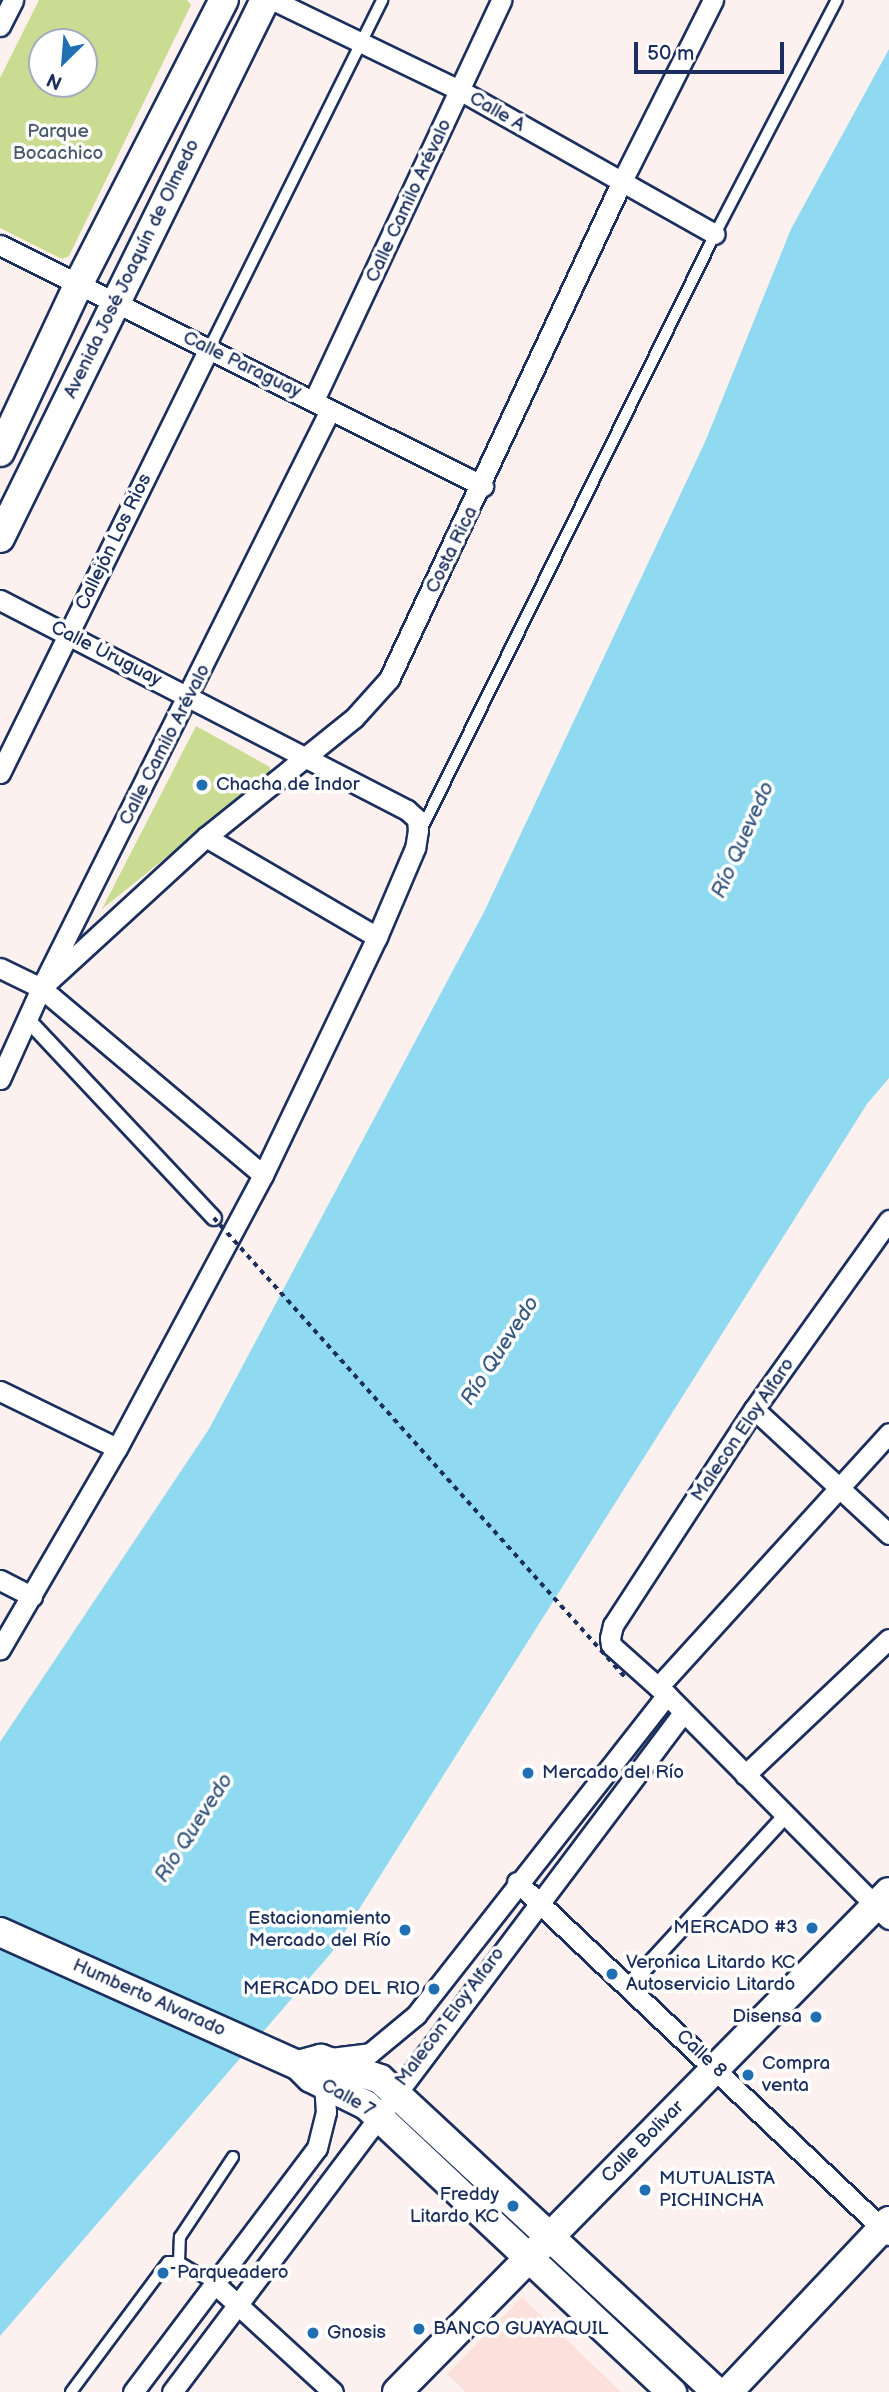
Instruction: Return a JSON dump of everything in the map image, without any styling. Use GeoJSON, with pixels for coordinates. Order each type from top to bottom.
{"type":"FeatureCollection","features":[{"type":"Feature","properties":{"kind":"main road","name":"Avenida José Joaquín de Olmedo"},"geometry":{"type":"LineString","coordinates":[[0,452],[79,283],[224,0]]}},
{"type":"Feature","properties":{"kind":"main road","name":"Avenida José Joaquín de Olmedo"},"geometry":{"type":"LineString","coordinates":[[0,538],[265,0]]}},
{"type":"Feature","properties":{"kind":"main road","name":"Calle Bolivar"},"geometry":{"type":"LineString","coordinates":[[397,2392],[548,2235],[885,1906]]}},
{"type":"Feature","properties":{"kind":"main road","name":"Humberto Alvarado"},"geometry":{"type":"LineString","coordinates":[[0,1932],[307,2066]]}},
{"type":"Feature","properties":{"kind":"main road","name":"Calle 7"},"geometry":{"type":"LineString","coordinates":[[307,2066],[359,2068],[526,2259],[672,2392]]}},
{"type":"Feature","properties":{"kind":"main road","name":"Calle 7"},"geometry":{"type":"LineString","coordinates":[[387,2103],[548,2235],[717,2392]]}},
{"type":"Feature","properties":{"kind":"main road"},"geometry":{"type":"LineString","coordinates":[[728,2392],[888,2228]]}},
{"type":"Feature","properties":{"kind":"street"},"geometry":{"type":"LineString","coordinates":[[0,26],[13,0]]}},
{"type":"Feature","properties":{"kind":"street","name":"Calle A"},"geometry":{"type":"LineString","coordinates":[[273,0],[360,45],[461,91],[715,234]]}},
{"type":"Feature","properties":{"kind":"street","name":"Calle Camilo Arévalo"},"geometry":{"type":"LineString","coordinates":[[0,1079],[41,988],[190,696],[501,0]]}},
{"type":"Feature","properties":{"kind":"street","name":"Costa Rica"},"geometry":{"type":"LineString","coordinates":[[41,988],[206,837],[354,718],[389,679],[483,486],[621,183],[713,0]]}},
{"type":"Feature","properties":{"kind":"street","name":"Calle Paraguay"},"geometry":{"type":"LineString","coordinates":[[0,245],[483,486]]}},
{"type":"Feature","properties":{"kind":"street","name":"Callejón Los Rios"},"geometry":{"type":"LineString","coordinates":[[0,773],[209,349]]}},
{"type":"Feature","properties":{"kind":"street","name":"Calle Uruguay"},"geometry":{"type":"LineString","coordinates":[[0,600],[190,696],[411,813],[418,823],[418,837]]}},
{"type":"Feature","properties":{"kind":"street"},"geometry":{"type":"LineString","coordinates":[[206,837],[377,937]]}},
{"type":"Feature","properties":{"kind":"street"},"geometry":{"type":"LineString","coordinates":[[0,1649],[117,1448],[263,1175],[377,937],[418,837]]}},
{"type":"Feature","properties":{"kind":"street"},"geometry":{"type":"LineString","coordinates":[[0,968],[41,988],[263,1175]]}},
{"type":"Feature","properties":{"kind":"street"},"geometry":{"type":"LineString","coordinates":[[27,1019],[214,1218]]}},
{"type":"Feature","properties":{"kind":"street","name":"Malecon Eloy Alfaro"},"geometry":{"type":"LineString","coordinates":[[663,1691],[611,1645],[613,1625],[754,1409],[888,1223]]}},
{"type":"Feature","properties":{"kind":"street"},"geometry":{"type":"LineString","coordinates":[[0,1391],[117,1448]]}},
{"type":"Feature","properties":{"kind":"street"},"geometry":{"type":"LineString","coordinates":[[754,1409],[841,1486],[889,1534]]}},
{"type":"Feature","properties":{"kind":"street","name":"Malecon Eloy Alfaro"},"geometry":{"type":"LineString","coordinates":[[307,2066],[370,2053],[402,2029],[663,1691],[889,1433]]}},
{"type":"Feature","properties":{"kind":"street"},"geometry":{"type":"LineString","coordinates":[[0,1580],[32,1596]]}},
{"type":"Feature","properties":{"kind":"street"},"geometry":{"type":"LineString","coordinates":[[745,1775],[889,1639]]}},
{"type":"Feature","properties":{"kind":"street"},"geometry":{"type":"LineString","coordinates":[[663,1691],[785,1816],[885,1906]]}},
{"type":"Feature","properties":{"kind":"street","name":"Malecon Eloy Alfaro"},"geometry":{"type":"LineString","coordinates":[[172,2392],[239,2306],[428,2046],[683,1713]]}},
{"type":"Feature","properties":{"kind":"street"},"geometry":{"type":"LineString","coordinates":[[628,1987],[785,1816]]}},
{"type":"Feature","properties":{"kind":"street","name":"Calle 8"},"geometry":{"type":"LineString","coordinates":[[517,1882],[888,2228]]}},
{"type":"Feature","properties":{"kind":"street"},"geometry":{"type":"LineString","coordinates":[[402,2029],[428,2046]]}},
{"type":"Feature","properties":{"kind":"street"},"geometry":{"type":"LineString","coordinates":[[133,2392],[317,2148],[326,2120],[307,2066]]}},
{"type":"Feature","properties":{"kind":"street"},"geometry":{"type":"LineString","coordinates":[[215,2284],[333,2392]]}},
{"type":"Feature","properties":{"kind":"lane"},"geometry":{"type":"LineString","coordinates":[[209,349],[382,0]]}},
{"type":"Feature","properties":{"kind":"lane"},"geometry":{"type":"LineString","coordinates":[[418,837],[715,234],[837,0]]}},
{"type":"Feature","properties":{"kind":"lane"},"geometry":{"type":"LineString","coordinates":[[178,2262],[180,2237],[233,2157]]}},
{"type":"Feature","properties":{"kind":"lane"},"geometry":{"type":"LineString","coordinates":[[178,2262],[215,2284]]}},
{"type":"Feature","properties":{"kind":"lane"},"geometry":{"type":"LineString","coordinates":[[71,2392],[161,2268],[178,2262]]}},
{"type":"Feature","properties":{"kind":"path"},"geometry":{"type":"LineString","coordinates":[[214,1218],[625,1677]]}},
{"type":"Feature","properties":{"kind":"shaded area"},"geometry":{"type":"Polygon","coordinates":[[[522,2297],[621,2392],[466,2392],[447,2374],[522,2297]]]}},
{"type":"Feature","properties":{"kind":"green space","name":"Parque Bocachico"},"geometry":{"type":"Polygon","coordinates":[[[39,0],[187,0],[191,5],[69,256],[62,259],[0,228],[0,78],[39,0]]]}},
{"type":"Feature","properties":{"kind":"green space"},"geometry":{"type":"Polygon","coordinates":[[[196,726],[270,767],[270,774],[102,909],[196,726]]]}},
{"type":"Feature","properties":{"kind":"water","name":"Río Quevedo"},"geometry":{"type":"Polygon","coordinates":[[[889,49],[889,1078],[867,1104],[332,1952],[0,2336],[0,1742],[209,1429],[484,912],[705,442],[791,229],[889,49]]]}},
{"type":"Feature","properties":{"kind":"place","name":"Chacha de Indor"},"geometry":{"type":"Point","coordinates":[202,785]}},
{"type":"Feature","properties":{"kind":"place","name":"Mercado del Río"},"geometry":{"type":"Point","coordinates":[528,1773]}},
{"type":"Feature","properties":{"kind":"place","name":"MERCADO #3"},"geometry":{"type":"Point","coordinates":[812,1928]}},
{"type":"Feature","properties":{"kind":"place","name":"Estacionamiento Mercado del Río"},"geometry":{"type":"Point","coordinates":[405,1930]}},
{"type":"Feature","properties":{"kind":"place","name":"Veronica Litardo KC Autoservicio Litardo"},"geometry":{"type":"Point","coordinates":[612,1974]}},
{"type":"Feature","properties":{"kind":"place","name":"MERCADO DEL RIO"},"geometry":{"type":"Point","coordinates":[434,1989]}},
{"type":"Feature","properties":{"kind":"place","name":"Disensa"},"geometry":{"type":"Point","coordinates":[816,2017]}},
{"type":"Feature","properties":{"kind":"place","name":"Compra venta"},"geometry":{"type":"Point","coordinates":[748,2075]}},
{"type":"Feature","properties":{"kind":"place","name":"MUTUALISTA PICHINCHA"},"geometry":{"type":"Point","coordinates":[645,2190]}},
{"type":"Feature","properties":{"kind":"place","name":"Freddy Litardo KC"},"geometry":{"type":"Point","coordinates":[513,2206]}},
{"type":"Feature","properties":{"kind":"place","name":"Parqueadero"},"geometry":{"type":"Point","coordinates":[163,2273]}},
{"type":"Feature","properties":{"kind":"place","name":"BANCO GUAYAQUIL"},"geometry":{"type":"Point","coordinates":[419,2329]}},
{"type":"Feature","properties":{"kind":"place","name":"Gnosis"},"geometry":{"type":"Point","coordinates":[313,2333]}}]}
